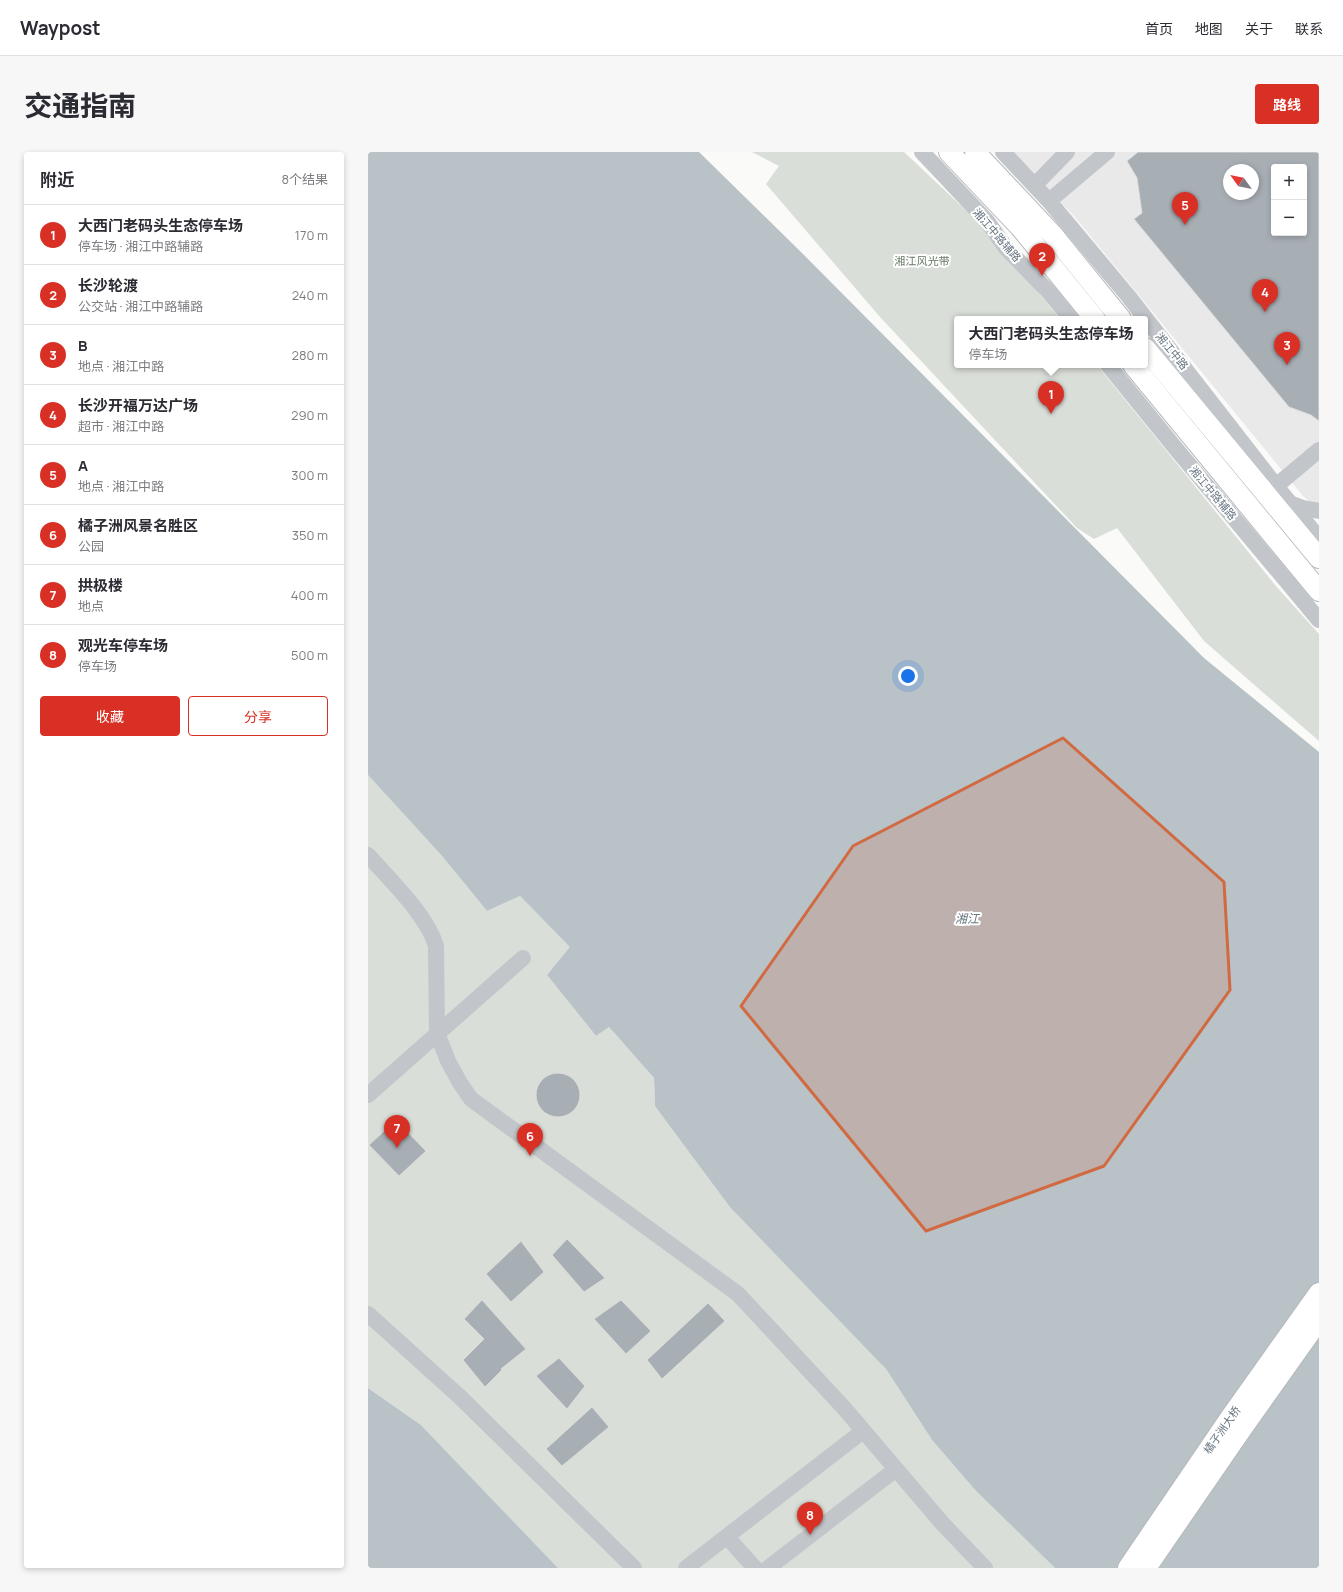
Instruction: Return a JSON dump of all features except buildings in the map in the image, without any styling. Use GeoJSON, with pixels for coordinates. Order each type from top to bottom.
{"type":"FeatureCollection","features":[{"type":"Feature","properties":{"kind":"main road"},"geometry":{"type":"LineString","coordinates":[[949,152],[1020,228],[1093,316]]}},
{"type":"Feature","properties":{"kind":"main road"},"geometry":{"type":"LineString","coordinates":[[975,152],[1053,235],[1119,316]]}},
{"type":"Feature","properties":{"kind":"main road","name":"湘江中路"},"geometry":{"type":"LineString","coordinates":[[1148,352],[1319,558]]}},
{"type":"Feature","properties":{"kind":"main road"},"geometry":{"type":"LineString","coordinates":[[1135,368],[1319,591]]}},
{"type":"Feature","properties":{"kind":"main road","name":"橘子洲大桥"},"geometry":{"type":"LineString","coordinates":[[1128,1568],[1230,1418],[1319,1293]]}},
{"type":"Feature","properties":{"kind":"main road","name":"橘子洲大桥"},"geometry":{"type":"LineString","coordinates":[[1146,1568],[1319,1320]]}},
{"type":"Feature","properties":{"kind":"street","name":"湘江中路辅路"},"geometry":{"type":"LineString","coordinates":[[922,152],[987,221],[1006,248],[1047,290],[1069,316]]}},
{"type":"Feature","properties":{"kind":"street","name":"湘江中路"},"geometry":{"type":"LineString","coordinates":[[1003,152],[1049,201],[1143,316]]}},
{"type":"Feature","properties":{"kind":"street"},"geometry":{"type":"LineString","coordinates":[[1035,185],[1067,152]]}},
{"type":"Feature","properties":{"kind":"street"},"geometry":{"type":"LineString","coordinates":[[1049,201],[1107,152]]}},
{"type":"Feature","properties":{"kind":"street","name":"湘江中路"},"geometry":{"type":"LineString","coordinates":[[1148,322],[1276,486],[1319,538]]}},
{"type":"Feature","properties":{"kind":"street","name":"湘江中路辅路"},"geometry":{"type":"LineString","coordinates":[[1110,368],[1319,620]]}},
{"type":"Feature","properties":{"kind":"street"},"geometry":{"type":"LineString","coordinates":[[1276,486],[1319,450]]}},
{"type":"Feature","properties":{"kind":"street"},"geometry":{"type":"LineString","coordinates":[[1291,504],[1319,511]]}},
{"type":"Feature","properties":{"kind":"street"},"geometry":{"type":"LineString","coordinates":[[368,855],[408,900],[425,923],[434,940],[436,946],[437,1033],[457,1077],[471,1099],[738,1294],[863,1431],[942,1523],[985,1568]]}},
{"type":"Feature","properties":{"kind":"street"},"geometry":{"type":"LineString","coordinates":[[368,1095],[522,958]]}},
{"type":"Feature","properties":{"kind":"street"},"geometry":{"type":"LineString","coordinates":[[368,1314],[460,1397],[634,1568]]}},
{"type":"Feature","properties":{"kind":"street"},"geometry":{"type":"LineString","coordinates":[[686,1568],[863,1431]]}},
{"type":"Feature","properties":{"kind":"street"},"geometry":{"type":"LineString","coordinates":[[768,1568],[896,1469]]}},
{"type":"Feature","properties":{"kind":"street"},"geometry":{"type":"LineString","coordinates":[[727,1537],[755,1568]]}},
{"type":"Feature","properties":{"kind":"highlighted area"},"geometry":{"type":"Polygon","coordinates":[[[1063,738],[1224,882],[1230,990],[1104,1166],[926,1231],[741,1006],[853,846],[1063,738]]]}},
{"type":"Feature","properties":{"kind":"shaded area"},"geometry":{"type":"Polygon","coordinates":[[[1013,152],[1319,152],[1319,506],[1311,503],[1303,496],[1074,216],[1013,152]]]}},
{"type":"Feature","properties":{"kind":"green space","name":"湘江风光带"},"geometry":{"type":"Polygon","coordinates":[[[752,152],[904,152],[971,215],[1003,249],[1058,316],[954,316],[954,368],[1099,368],[1275,585],[1319,634],[1319,741],[1204,641],[1117,528],[1094,539],[1077,528],[880,317],[766,184],[779,166],[752,152]]]}},
{"type":"Feature","properties":{"kind":"green space"},"geometry":{"type":"Polygon","coordinates":[[[368,775],[442,856],[487,911],[520,896],[571,947],[547,975],[596,1036],[609,1027],[654,1078],[655,1106],[886,1369],[932,1440],[976,1491],[1055,1568],[558,1568],[421,1425],[368,1388],[368,775]]]}},
{"type":"Feature","properties":{"kind":"water","name":"湘江"},"geometry":{"type":"Polygon","coordinates":[[[368,152],[699,152],[802,253],[1204,658],[1319,752],[1319,1568],[1055,1568],[976,1491],[932,1440],[886,1369],[730,1207],[655,1106],[654,1078],[609,1027],[596,1036],[547,975],[570,947],[520,896],[487,911],[442,856],[368,775],[368,152]]]}},
{"type":"Feature","properties":{"kind":"water"},"geometry":{"type":"Polygon","coordinates":[[[368,1388],[421,1425],[558,1568],[368,1568],[368,1388]]]}},
{"type":"Feature","properties":{"kind":"place","name":"A"},"geometry":{"type":"Point","coordinates":[1185,225]}},
{"type":"Feature","properties":{"kind":"place","name":"长沙轮渡"},"geometry":{"type":"Point","coordinates":[1042,276]}},
{"type":"Feature","properties":{"kind":"place","name":"长沙开福万达广场"},"geometry":{"type":"Point","coordinates":[1265,312]}},
{"type":"Feature","properties":{"kind":"place","name":"B"},"geometry":{"type":"Point","coordinates":[1287,365]}},
{"type":"Feature","properties":{"kind":"place","name":"大西门老码头生态停车场"},"geometry":{"type":"Point","coordinates":[1051,414]}},
{"type":"Feature","properties":{"kind":"place","name":"拱极楼"},"geometry":{"type":"Point","coordinates":[397,1148]}},
{"type":"Feature","properties":{"kind":"place","name":"橘子洲风景名胜区"},"geometry":{"type":"Point","coordinates":[530,1156]}},
{"type":"Feature","properties":{"kind":"place","name":"观光车停车场"},"geometry":{"type":"Point","coordinates":[810,1535]}}]}
